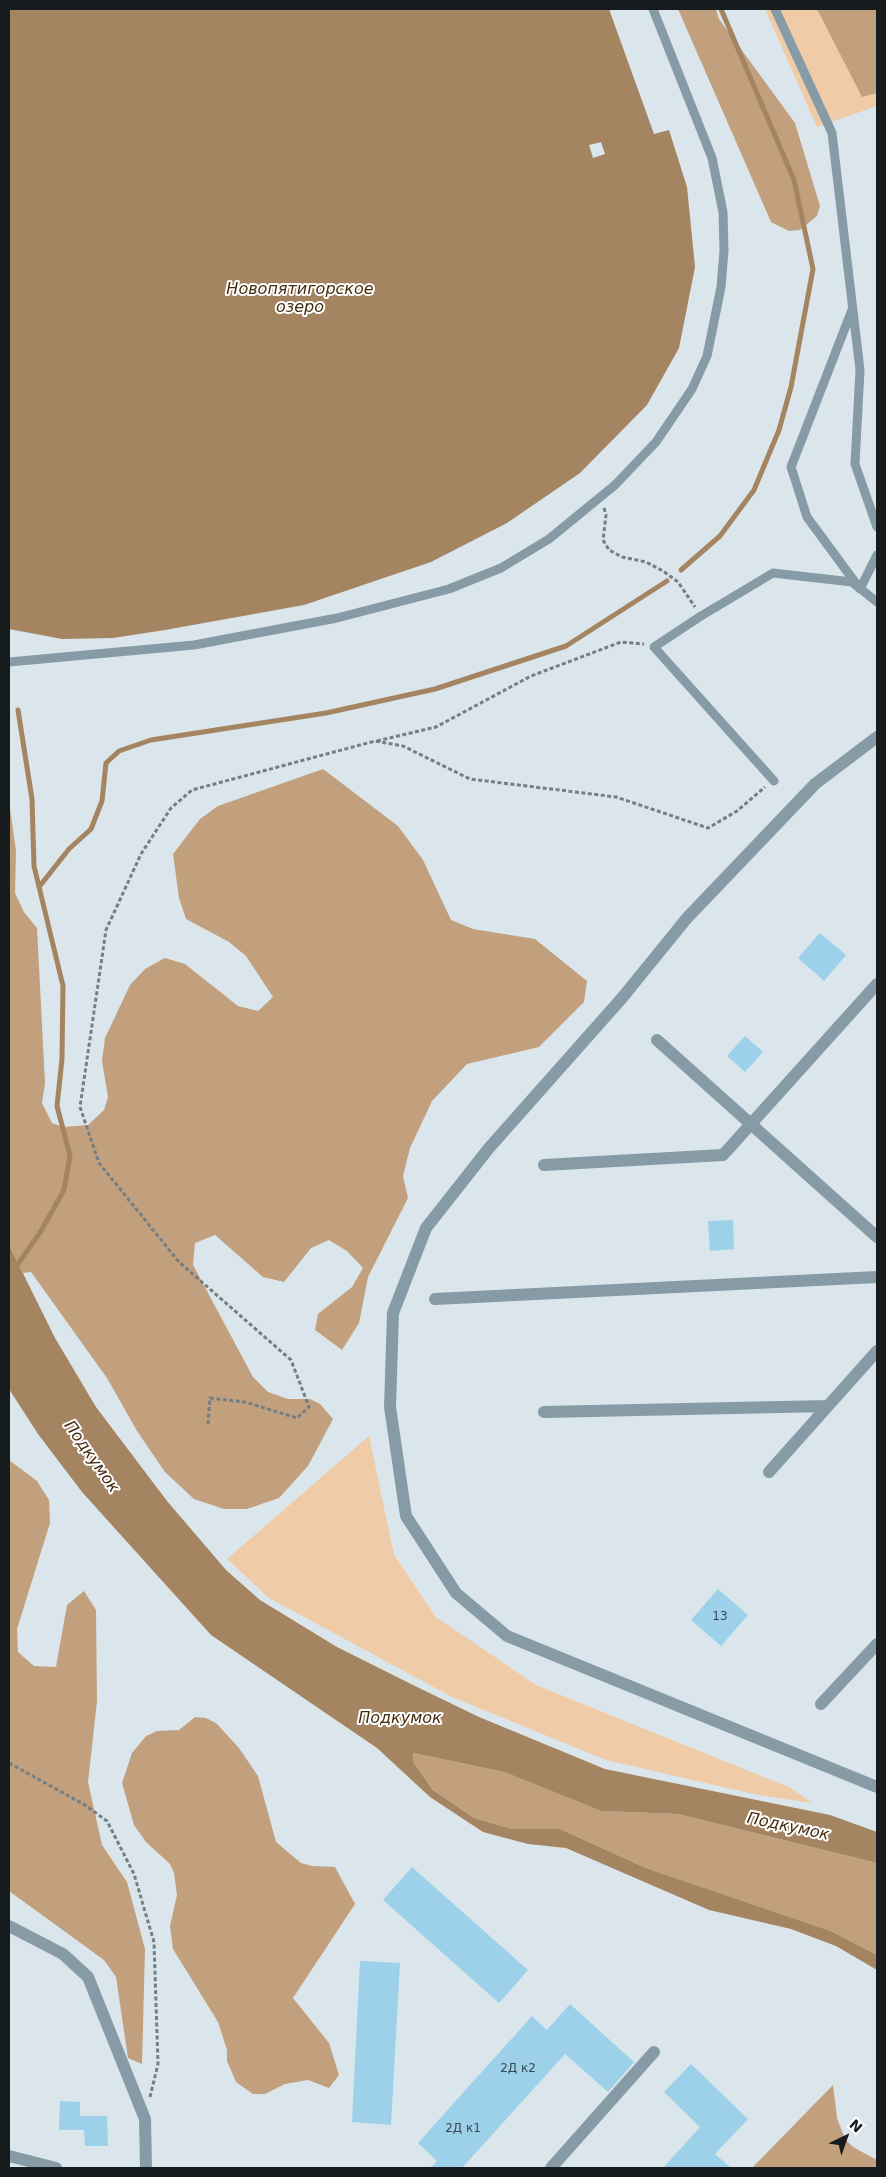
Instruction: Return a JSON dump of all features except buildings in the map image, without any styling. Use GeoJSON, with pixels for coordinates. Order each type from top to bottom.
{"type":"FeatureCollection","features":[{"type":"Feature","properties":{"kind":"street"},"geometry":{"type":"LineString","coordinates":[[877,737],[816,784],[687,918],[622,998],[490,1148],[426,1228],[394,1312],[390,1407],[406,1516],[456,1594],[507,1636],[877,1787]]}},
{"type":"Feature","properties":{"kind":"street"},"geometry":{"type":"LineString","coordinates":[[544,1165],[722,1155],[877,984]]}},
{"type":"Feature","properties":{"kind":"street"},"geometry":{"type":"LineString","coordinates":[[657,1040],[877,1237]]}},
{"type":"Feature","properties":{"kind":"street"},"geometry":{"type":"LineString","coordinates":[[435,1299],[877,1277]]}},
{"type":"Feature","properties":{"kind":"street"},"geometry":{"type":"LineString","coordinates":[[769,1472],[877,1351]]}},
{"type":"Feature","properties":{"kind":"street"},"geometry":{"type":"LineString","coordinates":[[544,1412],[828,1406]]}},
{"type":"Feature","properties":{"kind":"street"},"geometry":{"type":"LineString","coordinates":[[821,1704],[877,1644]]}},
{"type":"Feature","properties":{"kind":"street"},"geometry":{"type":"LineString","coordinates":[[9,1926],[63,1954],[88,1976],[145,2119],[146,2168]]}},
{"type":"Feature","properties":{"kind":"street"},"geometry":{"type":"LineString","coordinates":[[551,2168],[654,2052]]}},
{"type":"Feature","properties":{"kind":"street"},"geometry":{"type":"LineString","coordinates":[[9,2156],[56,2168]]}},
{"type":"Feature","properties":{"kind":"lane"},"geometry":{"type":"LineString","coordinates":[[9,662],[194,645],[337,618],[449,589],[501,568],[549,539],[601,498],[656,442],[692,389],[707,356],[721,287],[724,251],[723,212],[712,158],[653,9]]}},
{"type":"Feature","properties":{"kind":"lane"},"geometry":{"type":"LineString","coordinates":[[775,9],[832,134],[860,370],[855,464],[877,527]]}},
{"type":"Feature","properties":{"kind":"lane"},"geometry":{"type":"LineString","coordinates":[[852,309],[791,467],[807,516],[860,589]]}},
{"type":"Feature","properties":{"kind":"lane"},"geometry":{"type":"LineString","coordinates":[[860,589],[877,555]]}},
{"type":"Feature","properties":{"kind":"lane"},"geometry":{"type":"LineString","coordinates":[[774,781],[654,647],[701,616],[772,574],[852,582],[877,602]]}},
{"type":"Feature","properties":{"kind":"path"},"geometry":{"type":"LineString","coordinates":[[601,498],[606,515],[603,540],[609,550],[622,557],[646,562],[663,571],[678,582],[701,616]]}},
{"type":"Feature","properties":{"kind":"path"},"geometry":{"type":"LineString","coordinates":[[208,1424],[210,1398],[245,1402],[297,1418],[309,1407],[291,1360],[179,1262],[99,1163],[80,1107],[106,930],[141,854],[171,808],[192,790],[375,741],[436,727],[532,676],[621,642],[639,642],[654,647]]}},
{"type":"Feature","properties":{"kind":"path"},"geometry":{"type":"LineString","coordinates":[[375,741],[403,746],[470,779],[616,797],[708,828],[737,811],[774,781]]}},
{"type":"Feature","properties":{"kind":"path"},"geometry":{"type":"LineString","coordinates":[[9,1763],[85,1805],[107,1821],[134,1874],[154,1942],[158,2064],[145,2119]]}},
{"type":"Feature","properties":{"kind":"shaded area"},"geometry":{"type":"Polygon","coordinates":[[[678,9],[716,9],[719,19],[795,123],[820,206],[817,216],[800,230],[789,231],[771,222],[678,9]]]}},
{"type":"Feature","properties":{"kind":"shaded area"},"geometry":{"type":"Polygon","coordinates":[[[765,9],[877,9],[877,106],[817,127],[765,9]]]}},
{"type":"Feature","properties":{"kind":"shaded area"},"geometry":{"type":"Polygon","coordinates":[[[817,9],[877,9],[877,93],[862,97],[817,9]]]}},
{"type":"Feature","properties":{"kind":"shaded area"},"geometry":{"type":"Polygon","coordinates":[[[323,769],[398,826],[423,860],[451,920],[473,929],[535,939],[587,981],[584,1002],[539,1047],[467,1064],[432,1101],[410,1148],[403,1176],[408,1198],[368,1277],[359,1323],[342,1350],[315,1330],[318,1314],[352,1287],[363,1268],[347,1251],[329,1240],[311,1248],[284,1282],[263,1277],[215,1235],[195,1243],[193,1265],[253,1377],[268,1392],[288,1399],[310,1399],[320,1404],[333,1419],[308,1466],[279,1498],[247,1509],[224,1509],[194,1499],[165,1472],[137,1431],[107,1378],[31,1272],[23,1273],[9,1245],[9,801],[16,851],[15,893],[24,912],[37,928],[45,1083],[42,1103],[52,1123],[63,1127],[88,1125],[104,1110],[108,1097],[102,1061],[105,1038],[130,985],[145,969],[165,958],[185,964],[238,1006],[258,1011],[273,997],[246,956],[229,942],[186,919],[179,898],[173,854],[200,819],[218,806],[323,769]]]}},
{"type":"Feature","properties":{"kind":"shaded area"},"geometry":{"type":"Polygon","coordinates":[[[369,1436],[394,1555],[436,1617],[536,1685],[791,1788],[812,1803],[753,1794],[606,1760],[452,1697],[269,1598],[227,1559],[369,1436]]]}},
{"type":"Feature","properties":{"kind":"shaded area"},"geometry":{"type":"Polygon","coordinates":[[[9,1460],[37,1481],[49,1500],[50,1523],[17,1629],[18,1652],[34,1666],[56,1667],[67,1605],[84,1591],[96,1610],[97,1701],[88,1782],[102,1845],[127,1882],[145,1949],[142,2064],[128,2058],[116,1977],[104,1960],[9,1891],[9,1460]]]}},
{"type":"Feature","properties":{"kind":"shaded area"},"geometry":{"type":"Polygon","coordinates":[[[195,1717],[206,1718],[216,1723],[239,1748],[258,1776],[276,1842],[301,1863],[312,1866],[335,1867],[355,1904],[293,1998],[329,2043],[339,2075],[329,2088],[308,2080],[285,2084],[265,2094],[253,2094],[236,2082],[227,2061],[227,2050],[218,2022],[173,1949],[170,1926],[177,1895],[174,1873],[170,1864],[146,1842],[134,1825],[122,1783],[132,1753],[146,1736],[157,1731],[179,1730],[195,1717]]]}},
{"type":"Feature","properties":{"kind":"shaded area"},"geometry":{"type":"Polygon","coordinates":[[[413,1753],[504,1772],[601,1811],[678,1814],[877,1863],[877,1955],[831,1931],[646,1868],[560,1829],[512,1829],[474,1818],[433,1790],[413,1762],[413,1753]]]}},
{"type":"Feature","properties":{"kind":"shaded area"},"geometry":{"type":"Polygon","coordinates":[[[833,2085],[837,2118],[845,2139],[853,2147],[877,2160],[877,2168],[752,2168],[833,2085]]]}},
{"type":"Feature","properties":{"kind":"water","name":"Новопятигорское озеро"},"geometry":{"type":"Polygon","coordinates":[[[9,9],[609,9],[654,134],[669,130],[687,187],[695,267],[679,348],[647,405],[580,473],[507,523],[431,562],[304,605],[165,630],[113,638],[62,639],[9,629],[9,9]],[[601,142],[589,145],[593,158],[605,154],[601,142]]]}},
{"type":"Feature","properties":{"kind":"water","name":"Подкумок"},"geometry":{"type":"Polygon","coordinates":[[[9,1245],[55,1338],[96,1407],[167,1501],[226,1570],[260,1600],[337,1647],[417,1687],[479,1717],[605,1769],[830,1815],[877,1832],[877,1863],[678,1814],[601,1811],[504,1772],[413,1753],[413,1762],[433,1790],[474,1818],[512,1829],[560,1829],[646,1868],[831,1931],[877,1955],[877,1970],[836,1946],[791,1929],[709,1910],[566,1848],[528,1844],[483,1832],[430,1797],[377,1748],[211,1635],[82,1492],[38,1434],[9,1389],[9,1245]]]}},
{"type":"Feature","properties":{"kind":"waterway"},"geometry":{"type":"LineString","coordinates":[[681,570],[720,536],[754,490],[779,430],[791,387],[813,269],[794,180],[721,9]]}},
{"type":"Feature","properties":{"kind":"waterway"},"geometry":{"type":"LineString","coordinates":[[39,887],[69,849],[91,829],[102,801],[106,763],[119,751],[151,740],[326,713],[435,689],[566,646],[667,581]]}},
{"type":"Feature","properties":{"kind":"waterway"},"geometry":{"type":"LineString","coordinates":[[9,1277],[41,1231],[64,1190],[70,1156],[57,1106],[62,1059],[63,986],[34,866],[32,799],[18,710]]}}]}
